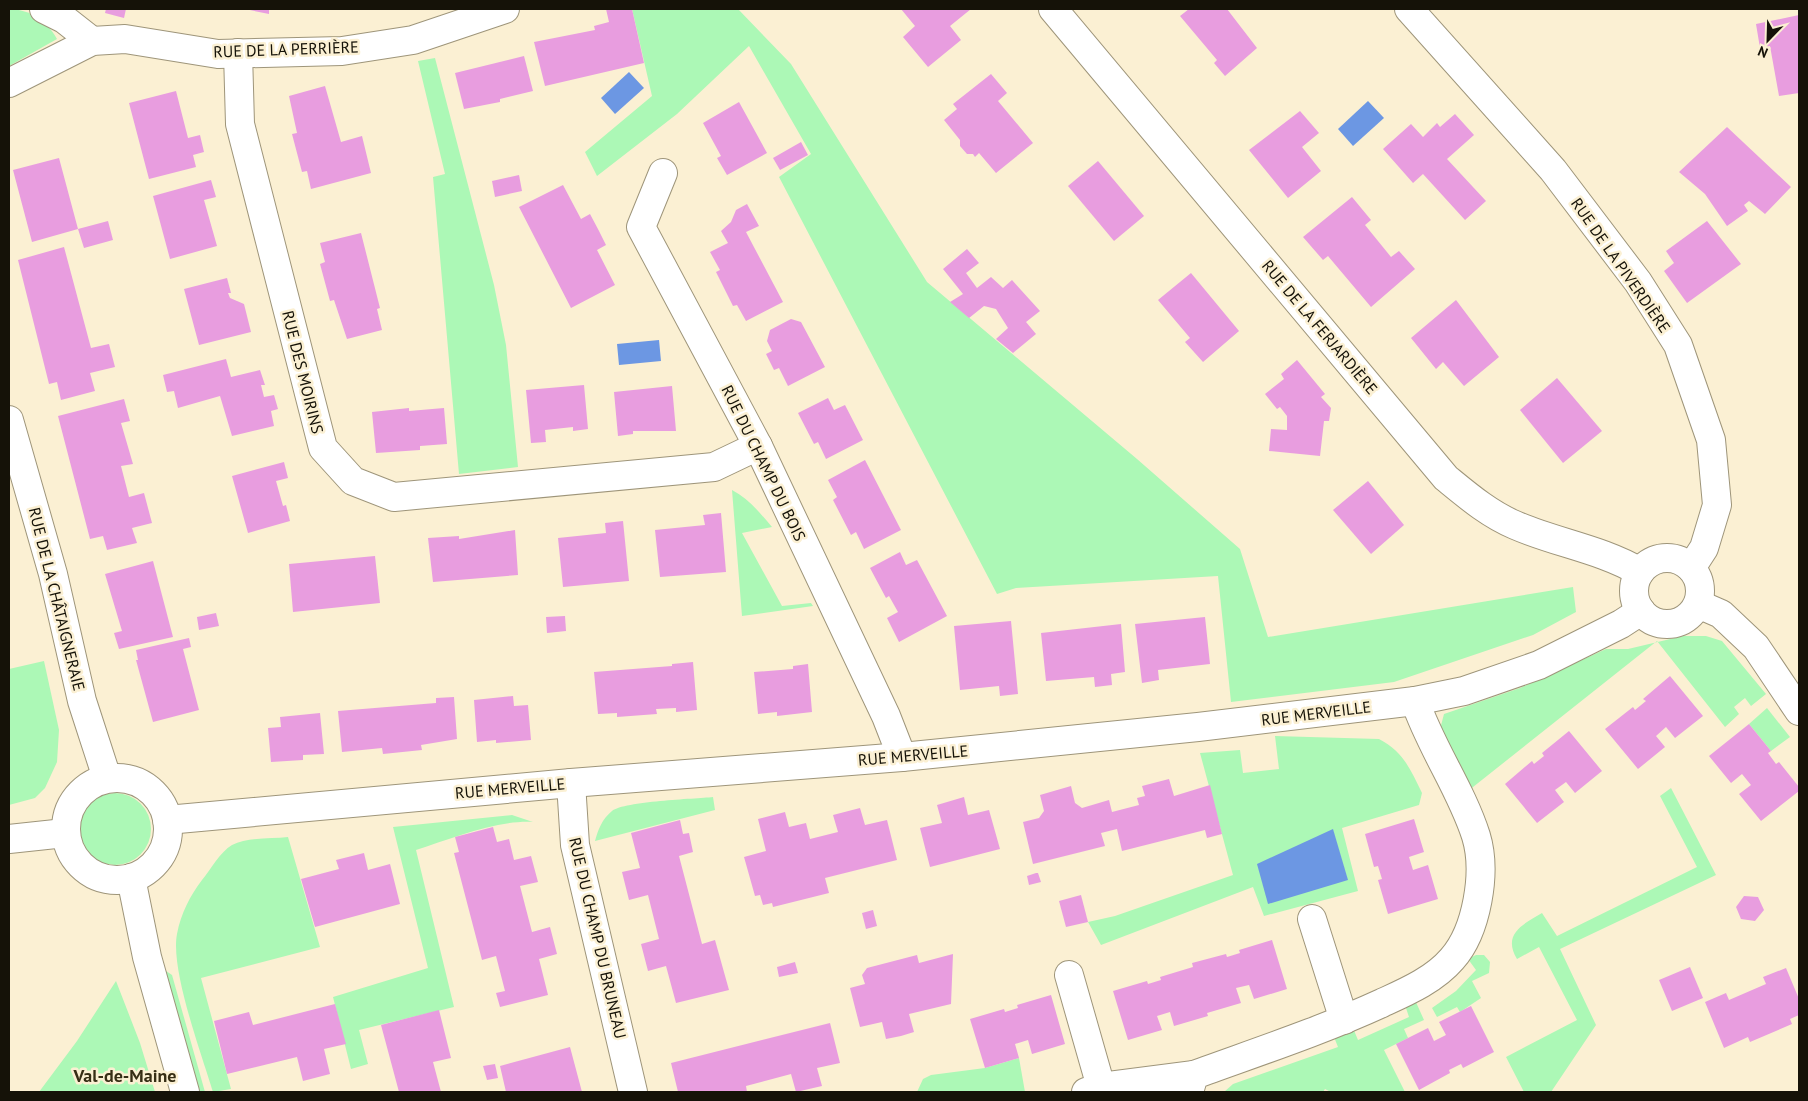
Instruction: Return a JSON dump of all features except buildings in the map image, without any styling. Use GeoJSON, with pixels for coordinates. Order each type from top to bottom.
{"type":"FeatureCollection","features":[{"type":"Feature","properties":{"kind":"street"},"geometry":{"type":"LineString","coordinates":[[44,9],[64,19],[92,41]]}},
{"type":"Feature","properties":{"kind":"street","name":"RUE DE LA PERRIÈRE"},"geometry":{"type":"LineString","coordinates":[[9,83],[92,41],[125,39],[218,54],[342,51],[413,40],[505,9]]}},
{"type":"Feature","properties":{"kind":"street","name":"RUE DE LA FERJARDIÈRE"},"geometry":{"type":"LineString","coordinates":[[1053,9],[1446,478],[1479,506],[1515,526],[1618,559],[1640,572]]}},
{"type":"Feature","properties":{"kind":"street","name":"RUE DE LA PIVERDIÈRE"},"geometry":{"type":"LineString","coordinates":[[1409,9],[1553,170],[1638,282],[1678,344],[1711,440],[1717,505],[1704,548],[1691,568]]}},
{"type":"Feature","properties":{"kind":"street","name":"RUE DES MOIRINS"},"geometry":{"type":"LineString","coordinates":[[238,53],[240,124],[322,448],[353,481],[394,497],[714,467],[758,446]]}},
{"type":"Feature","properties":{"kind":"street","name":"RUE DU CHAMP DU BOIS"},"geometry":{"type":"LineString","coordinates":[[663,173],[641,227],[758,446],[886,716],[902,757]]}},
{"type":"Feature","properties":{"kind":"street","name":"RUE DE LA CHÂTAIGNERAIE"},"geometry":{"type":"LineString","coordinates":[[9,420],[53,574],[82,701],[107,778]]}},
{"type":"Feature","properties":{"kind":"street"},"geometry":{"type":"LineString","coordinates":[[1667,558],[1691,568],[1700,582],[1701,593],[1698,604],[1689,616],[1676,623],[1657,622],[1641,611],[1634,592],[1640,572],[1647,564],[1667,558]]}},
{"type":"Feature","properties":{"kind":"street"},"geometry":{"type":"LineString","coordinates":[[1698,604],[1721,614],[1756,647],[1799,710]]}},
{"type":"Feature","properties":{"kind":"street","name":"RUE MERVEILLE"},"geometry":{"type":"LineString","coordinates":[[167,820],[571,783],[902,757],[1254,721],[1415,701],[1464,690],[1539,665],[1622,624],[1641,611]]}},
{"type":"Feature","properties":{"kind":"street"},"geometry":{"type":"LineString","coordinates":[[1069,975],[1094,1090],[1192,1083],[1344,1020],[1418,986],[1453,959],[1472,926],[1481,882],[1476,837],[1446,769],[1422,723],[1415,701]]}},
{"type":"Feature","properties":{"kind":"street"},"geometry":{"type":"LineString","coordinates":[[107,778],[130,779],[146,787],[161,803],[167,820],[168,835],[162,852],[147,870],[131,878],[107,879],[84,868],[70,850],[65,833],[69,809],[79,794],[90,785],[107,778]]}},
{"type":"Feature","properties":{"kind":"street","name":"RUE DU CHAMP DU BRUNEAU"},"geometry":{"type":"LineString","coordinates":[[571,783],[575,845],[633,1092]]}},
{"type":"Feature","properties":{"kind":"street"},"geometry":{"type":"LineString","coordinates":[[9,839],[65,833]]}},
{"type":"Feature","properties":{"kind":"street"},"geometry":{"type":"LineString","coordinates":[[131,878],[147,958],[185,1092]]}},
{"type":"Feature","properties":{"kind":"street"},"geometry":{"type":"LineString","coordinates":[[1312,919],[1344,1020]]}},
{"type":"Feature","properties":{"kind":"green space"},"geometry":{"type":"Polygon","coordinates":[[[9,9],[24,11],[37,17],[57,39],[9,66],[9,9]]]}},
{"type":"Feature","properties":{"kind":"green space"},"geometry":{"type":"Polygon","coordinates":[[[632,9],[738,9],[791,64],[927,282],[1137,459],[1240,549],[1268,637],[1573,587],[1576,612],[1533,635],[1394,682],[1231,702],[1218,576],[1016,588],[997,594],[779,177],[811,154],[749,46],[677,114],[597,176],[585,152],[652,96],[632,9]]]}},
{"type":"Feature","properties":{"kind":"green space"},"geometry":{"type":"Polygon","coordinates":[[[435,58],[494,285],[506,345],[518,467],[459,474],[433,177],[445,174],[418,61],[435,58]]]}},
{"type":"Feature","properties":{"kind":"green space"},"geometry":{"type":"Polygon","coordinates":[[[732,490],[749,502],[772,527],[742,533],[782,606],[811,603],[813,606],[742,616],[732,490]]]}},
{"type":"Feature","properties":{"kind":"green space"},"geometry":{"type":"Polygon","coordinates":[[[1683,636],[1706,636],[1722,641],[1766,694],[1751,706],[1745,698],[1734,707],[1739,714],[1725,727],[1658,642],[1683,636]]]}},
{"type":"Feature","properties":{"kind":"green space"},"geometry":{"type":"Polygon","coordinates":[[[1655,643],[1468,791],[1438,737],[1444,714],[1520,688],[1606,649],[1628,649],[1655,643]]]}},
{"type":"Feature","properties":{"kind":"green space"},"geometry":{"type":"Polygon","coordinates":[[[44,661],[59,730],[57,762],[45,788],[35,798],[9,805],[9,669],[44,661]]]}},
{"type":"Feature","properties":{"kind":"green space"},"geometry":{"type":"Polygon","coordinates":[[[1767,708],[1790,737],[1771,751],[1749,724],[1767,708]]]}},
{"type":"Feature","properties":{"kind":"green space"},"geometry":{"type":"Polygon","coordinates":[[[1275,736],[1379,739],[1400,755],[1414,776],[1422,793],[1419,805],[1342,828],[1358,891],[1264,916],[1253,887],[1101,945],[1088,922],[1115,916],[1233,875],[1200,753],[1240,750],[1243,773],[1279,769],[1275,736]]]}},
{"type":"Feature","properties":{"kind":"green space"},"geometry":{"type":"Polygon","coordinates":[[[1671,788],[1716,875],[1560,949],[1596,1025],[1551,1092],[1524,1092],[1506,1057],[1577,1020],[1539,947],[1517,959],[1513,950],[1513,936],[1528,921],[1542,913],[1557,936],[1697,867],[1660,796],[1671,788]]]}},
{"type":"Feature","properties":{"kind":"green space"},"geometry":{"type":"Polygon","coordinates":[[[122,793],[141,803],[149,815],[151,829],[149,843],[141,855],[129,863],[108,865],[89,855],[81,843],[79,822],[89,803],[101,795],[122,793]]]}},
{"type":"Feature","properties":{"kind":"green space"},"geometry":{"type":"Polygon","coordinates":[[[713,797],[715,810],[595,841],[603,821],[612,811],[619,808],[645,803],[713,797]]]}},
{"type":"Feature","properties":{"kind":"green space"},"geometry":{"type":"Polygon","coordinates":[[[512,815],[533,822],[519,822],[489,827],[416,850],[454,1007],[359,1030],[368,1064],[351,1069],[333,997],[428,968],[393,827],[512,815]]]}},
{"type":"Feature","properties":{"kind":"green space"},"geometry":{"type":"Polygon","coordinates":[[[288,837],[320,947],[201,978],[231,1089],[213,1092],[182,990],[176,950],[179,926],[186,905],[194,892],[216,861],[228,848],[238,842],[288,837]]]}},
{"type":"Feature","properties":{"kind":"green space"},"geometry":{"type":"Polygon","coordinates":[[[1476,955],[1484,955],[1490,962],[1489,973],[1472,981],[1481,998],[1460,1012],[1457,1007],[1437,1017],[1432,1008],[1456,991],[1476,970],[1468,959],[1476,955]]]}},
{"type":"Feature","properties":{"kind":"green space"},"geometry":{"type":"Polygon","coordinates":[[[160,967],[172,975],[205,1092],[196,1092],[160,967]]]}},
{"type":"Feature","properties":{"kind":"green space"},"geometry":{"type":"Polygon","coordinates":[[[116,981],[140,1043],[155,1092],[39,1092],[77,1041],[116,981]]]}},
{"type":"Feature","properties":{"kind":"green space"},"geometry":{"type":"Polygon","coordinates":[[[1415,1000],[1424,1020],[1404,1029],[1408,1038],[1384,1050],[1405,1092],[1331,1092],[1325,1089],[1323,1092],[1224,1092],[1233,1084],[1338,1047],[1334,1037],[1353,1028],[1358,1040],[1409,1017],[1405,1005],[1415,1000]]]}},
{"type":"Feature","properties":{"kind":"green space"},"geometry":{"type":"Polygon","coordinates":[[[1019,1058],[1025,1092],[917,1092],[923,1079],[931,1075],[985,1068],[1019,1058]]]}},
{"type":"Feature","properties":{"kind":"water"},"geometry":{"type":"Polygon","coordinates":[[[629,72],[644,88],[615,114],[601,98],[629,72]]]}},
{"type":"Feature","properties":{"kind":"water"},"geometry":{"type":"Polygon","coordinates":[[[1368,101],[1384,118],[1353,146],[1338,129],[1368,101]]]}},
{"type":"Feature","properties":{"kind":"water"},"geometry":{"type":"Polygon","coordinates":[[[659,340],[661,361],[619,365],[617,344],[659,340]]]}},
{"type":"Feature","properties":{"kind":"water"},"geometry":{"type":"Polygon","coordinates":[[[1333,829],[1348,880],[1268,904],[1257,864],[1333,829]]]}},
{"type":"Feature","properties":{"kind":"district","name":"Val-de-Maine"},"geometry":{"type":"Point","coordinates":[125,1076]}}]}
